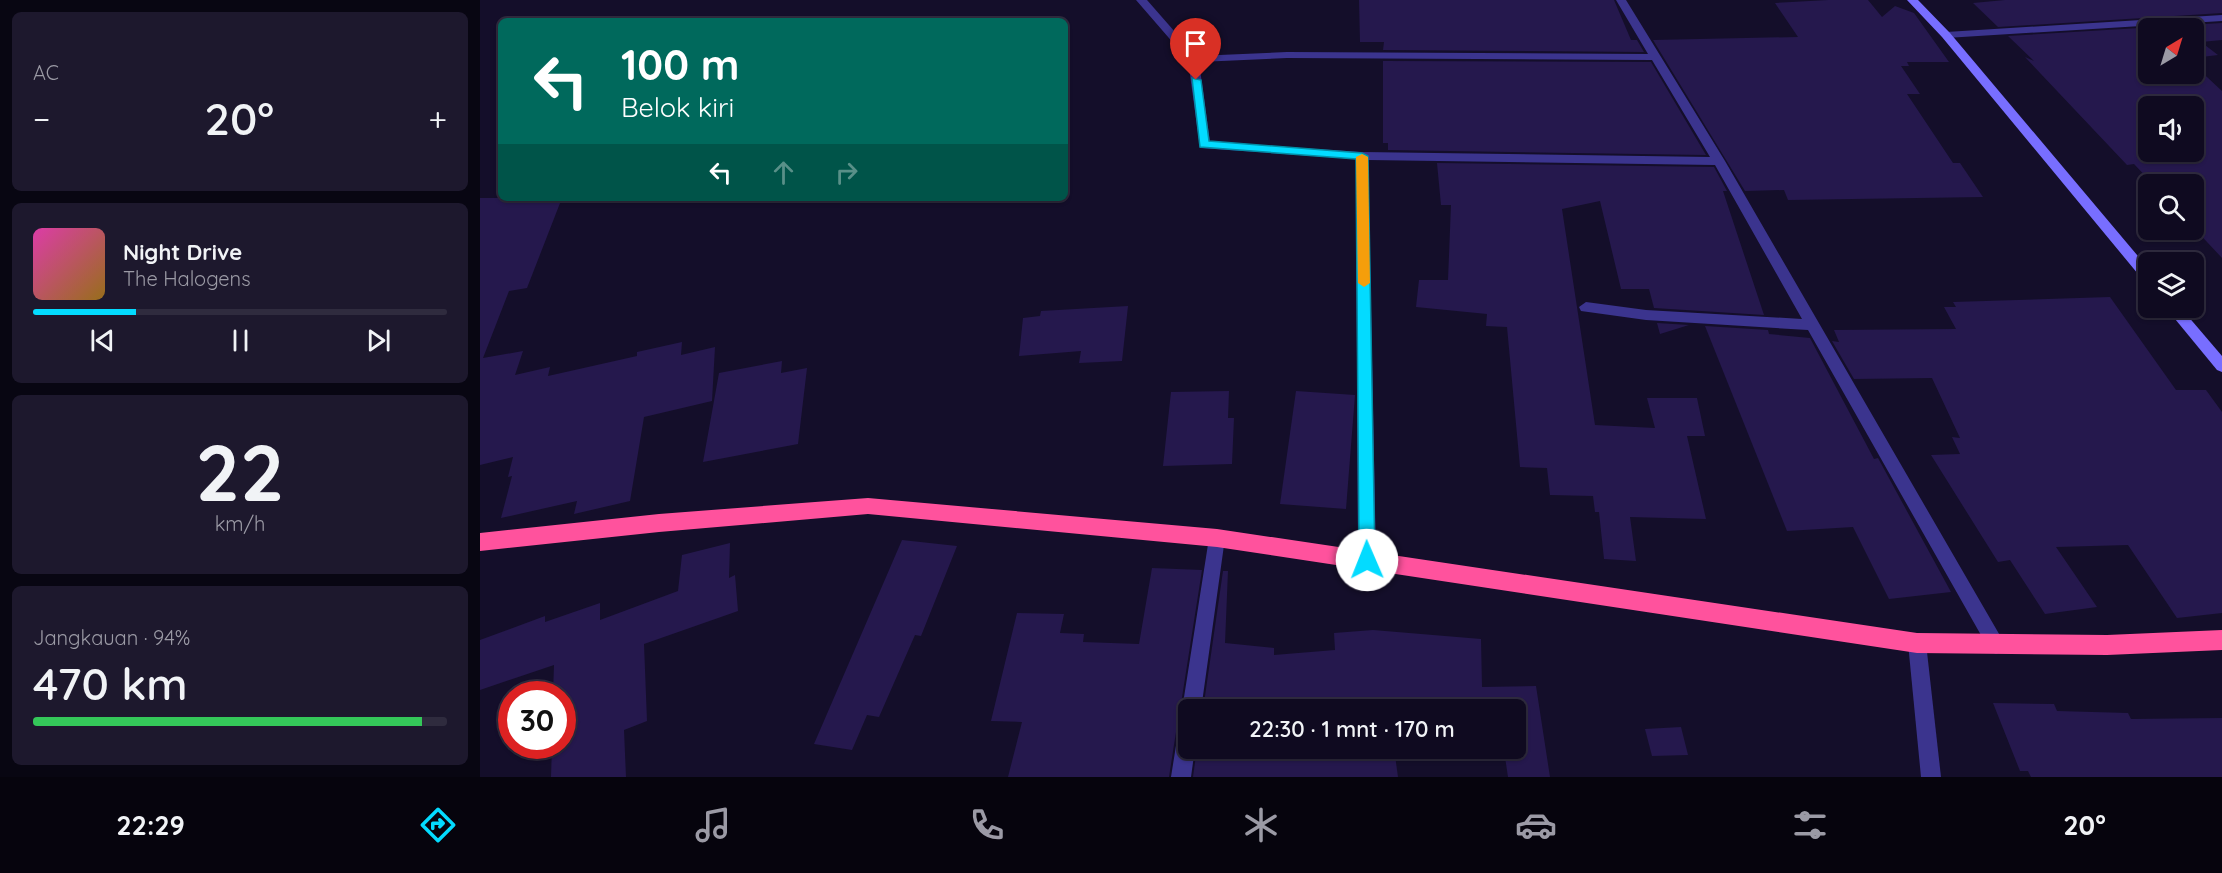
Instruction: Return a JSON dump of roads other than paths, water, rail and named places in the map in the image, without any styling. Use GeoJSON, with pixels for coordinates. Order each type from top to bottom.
{"type":"FeatureCollection","features":[{"type":"Feature","properties":{"kind":"highway"},"geometry":{"type":"LineString","coordinates":[[480,542],[659,523],[868,506],[1217,538],[1917,643],[2107,645],[2222,640]]}},
{"type":"Feature","properties":{"kind":"street"},"geometry":{"type":"LineString","coordinates":[[1141,0],[1193,59],[1204,145],[1362,156],[1719,161]]}},
{"type":"Feature","properties":{"kind":"street"},"geometry":{"type":"LineString","coordinates":[[1622,0],[1719,161],[1996,645]]}},
{"type":"Feature","properties":{"kind":"street"},"geometry":{"type":"LineString","coordinates":[[1912,0],[1946,35],[2138,265]]}},
{"type":"Feature","properties":{"kind":"street"},"geometry":{"type":"LineString","coordinates":[[1946,35],[2222,18]]}},
{"type":"Feature","properties":{"kind":"street"},"geometry":{"type":"LineString","coordinates":[[1193,59],[1287,55],[1655,57]]}},
{"type":"Feature","properties":{"kind":"street"},"geometry":{"type":"LineString","coordinates":[[1362,156],[1367,560]]}},
{"type":"Feature","properties":{"kind":"street"},"geometry":{"type":"LineString","coordinates":[[1586,307],[1646,315],[1812,325]]}},
{"type":"Feature","properties":{"kind":"street"},"geometry":{"type":"LineString","coordinates":[[2181,318],[2222,366]]}},
{"type":"Feature","properties":{"kind":"street"},"geometry":{"type":"LineString","coordinates":[[1193,699],[1217,538]]}},
{"type":"Feature","properties":{"kind":"street"},"geometry":{"type":"LineString","coordinates":[[1917,643],[1931,777]]}},
{"type":"Feature","properties":{"kind":"street"},"geometry":{"type":"LineString","coordinates":[[1182,777],[1184,759]]}}]}
